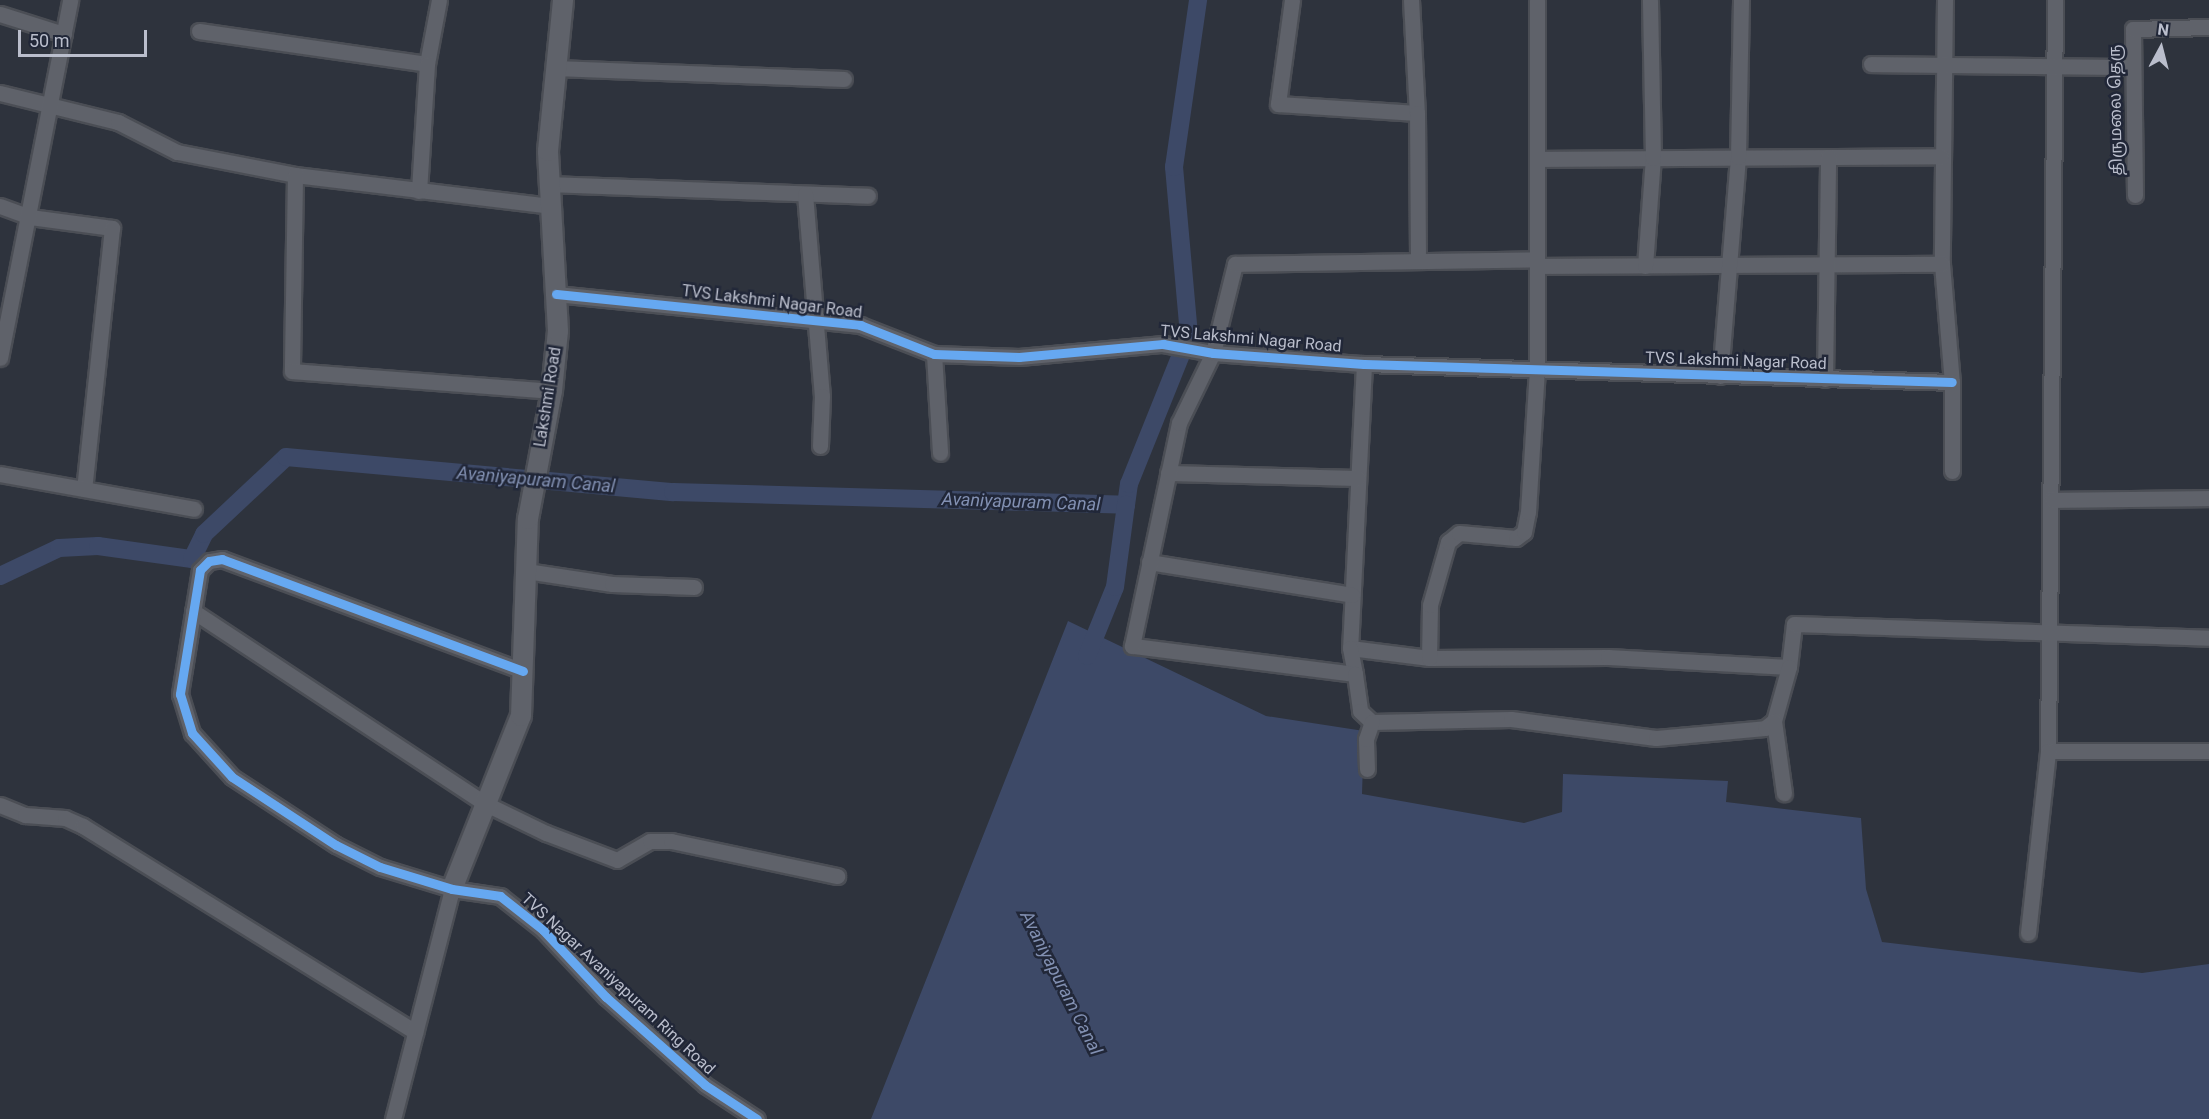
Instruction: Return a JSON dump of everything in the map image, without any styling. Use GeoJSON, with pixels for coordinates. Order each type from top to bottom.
{"type":"FeatureCollection","features":[{"type":"Feature","properties":{"kind":"street"},"geometry":{"type":"LineString","coordinates":[[0,358],[30,217],[70,0]]}},
{"type":"Feature","properties":{"kind":"street"},"geometry":{"type":"LineString","coordinates":[[419,191],[427,64],[440,0]]}},
{"type":"Feature","properties":{"kind":"street","name":"Lakshmi Road"},"geometry":{"type":"LineString","coordinates":[[452,889],[522,716],[528,519],[552,391],[558,331],[548,184],[563,0]]}},
{"type":"Feature","properties":{"kind":"street"},"geometry":{"type":"LineString","coordinates":[[1292,0],[1278,104],[1417,113]]}},
{"type":"Feature","properties":{"kind":"street"},"geometry":{"type":"LineString","coordinates":[[1411,0],[1417,113],[1418,260]]}},
{"type":"Feature","properties":{"kind":"street"},"geometry":{"type":"LineString","coordinates":[[1429,658],[1430,605],[1448,542],[1459,533],[1516,538],[1524,531],[1537,369],[1538,0]]}},
{"type":"Feature","properties":{"kind":"street"},"geometry":{"type":"LineString","coordinates":[[1645,266],[1653,158],[1650,0]]}},
{"type":"Feature","properties":{"kind":"street"},"geometry":{"type":"LineString","coordinates":[[1720,376],[1727,267],[1738,157],[1741,0]]}},
{"type":"Feature","properties":{"kind":"street"},"geometry":{"type":"LineString","coordinates":[[1945,0],[1941,156],[1942,264],[1952,382],[1952,471]]}},
{"type":"Feature","properties":{"kind":"street"},"geometry":{"type":"LineString","coordinates":[[2028,933],[2048,751],[2055,0]]}},
{"type":"Feature","properties":{"kind":"street"},"geometry":{"type":"LineString","coordinates":[[0,14],[64,34]]}},
{"type":"Feature","properties":{"kind":"street","name":"திருமலை தெரு"},"geometry":{"type":"LineString","coordinates":[[2135,195],[2133,29],[2209,27]]}},
{"type":"Feature","properties":{"kind":"street"},"geometry":{"type":"LineString","coordinates":[[199,31],[427,64]]}},
{"type":"Feature","properties":{"kind":"street"},"geometry":{"type":"LineString","coordinates":[[1871,64],[1943,63],[2133,68]]}},
{"type":"Feature","properties":{"kind":"street"},"geometry":{"type":"LineString","coordinates":[[556,68],[844,79]]}},
{"type":"Feature","properties":{"kind":"street"},"geometry":{"type":"LineString","coordinates":[[0,93],[51,103],[118,122],[177,152],[295,174],[550,206]]}},
{"type":"Feature","properties":{"kind":"street"},"geometry":{"type":"LineString","coordinates":[[1537,159],[1941,156]]}},
{"type":"Feature","properties":{"kind":"street"},"geometry":{"type":"LineString","coordinates":[[1825,379],[1828,157]]}},
{"type":"Feature","properties":{"kind":"street"},"geometry":{"type":"LineString","coordinates":[[295,174],[292,371],[552,391]]}},
{"type":"Feature","properties":{"kind":"street"},"geometry":{"type":"LineString","coordinates":[[548,184],[868,196]]}},
{"type":"Feature","properties":{"kind":"street"},"geometry":{"type":"LineString","coordinates":[[805,194],[822,396],[820,446]]}},
{"type":"Feature","properties":{"kind":"street"},"geometry":{"type":"LineString","coordinates":[[0,206],[30,217],[112,228],[84,489]]}},
{"type":"Feature","properties":{"kind":"street"},"geometry":{"type":"LineString","coordinates":[[1355,674],[1132,646],[1179,423],[1213,353],[1235,264],[1418,260],[1727,267],[1942,264]]}},
{"type":"Feature","properties":{"kind":"street","name":"TVS Lakshmi Nagar Road"},"geometry":{"type":"LineString","coordinates":[[556,294],[860,326],[934,354],[1019,357],[1163,344],[1213,353],[1364,364],[1952,382]]}},
{"type":"Feature","properties":{"kind":"street"},"geometry":{"type":"LineString","coordinates":[[934,354],[940,453]]}},
{"type":"Feature","properties":{"kind":"street"},"geometry":{"type":"LineString","coordinates":[[1364,364],[1350,648],[1363,718],[1372,722],[1511,719],[1656,738],[1732,734],[1765,729],[1774,721]]}},
{"type":"Feature","properties":{"kind":"street"},"geometry":{"type":"LineString","coordinates":[[1168,473],[1358,478]]}},
{"type":"Feature","properties":{"kind":"street"},"geometry":{"type":"LineString","coordinates":[[0,474],[194,509]]}},
{"type":"Feature","properties":{"kind":"street"},"geometry":{"type":"LineString","coordinates":[[2052,500],[2209,498]]}},
{"type":"Feature","properties":{"kind":"street","name":"TVS Nagar Avaniyapuram Ring Road"},"geometry":{"type":"LineString","coordinates":[[523,671],[222,559],[209,561],[200,570],[180,694],[192,733],[232,777],[362,858],[452,889],[500,896],[543,930],[606,997],[705,1085],[758,1119]]}},
{"type":"Feature","properties":{"kind":"street"},"geometry":{"type":"LineString","coordinates":[[1149,562],[1352,595]]}},
{"type":"Feature","properties":{"kind":"street"},"geometry":{"type":"LineString","coordinates":[[526,571],[612,584],[694,587]]}},
{"type":"Feature","properties":{"kind":"street"},"geometry":{"type":"LineString","coordinates":[[193,611],[486,804],[546,834],[617,860],[650,841],[671,841],[837,876]]}},
{"type":"Feature","properties":{"kind":"street"},"geometry":{"type":"LineString","coordinates":[[1784,793],[1774,721],[1789,667],[1794,624],[2050,630],[2209,638]]}},
{"type":"Feature","properties":{"kind":"street"},"geometry":{"type":"LineString","coordinates":[[1350,648],[1429,658],[1608,657],[1789,667]]}},
{"type":"Feature","properties":{"kind":"street"},"geometry":{"type":"LineString","coordinates":[[1367,770],[1366,739],[1372,722]]}},
{"type":"Feature","properties":{"kind":"street"},"geometry":{"type":"LineString","coordinates":[[2048,751],[2209,752]]}},
{"type":"Feature","properties":{"kind":"street"},"geometry":{"type":"LineString","coordinates":[[0,805],[25,814],[65,818],[83,826],[415,1032]]}},
{"type":"Feature","properties":{"kind":"street"},"geometry":{"type":"LineString","coordinates":[[393,1119],[452,889]]}},
{"type":"Feature","properties":{"kind":"water"},"geometry":{"type":"Polygon","coordinates":[[[1068,621],[1266,716],[1364,731],[1362,794],[1524,823],[1562,812],[1563,774],[1728,781],[1726,802],[1861,818],[1866,889],[1882,942],[2142,973],[2209,964],[2209,1119],[871,1119],[1068,621]]]}},
{"type":"Feature","properties":{"kind":"waterway","name":"Avaniyapuram Canal"},"geometry":{"type":"LineString","coordinates":[[0,576],[59,548],[98,546],[192,559],[204,534],[286,457],[673,492],[1126,505],[1129,484],[1189,335],[1174,167],[1198,0]]}},
{"type":"Feature","properties":{"kind":"waterway","name":"Avaniyapuram Canal"},"geometry":{"type":"LineString","coordinates":[[1087,656],[1115,587],[1126,505]]}},
{"type":"Feature","properties":{"kind":"cycle path"},"geometry":{"type":"LineString","coordinates":[[556,294],[860,325],[934,354],[1019,357],[1163,344],[1213,353],[1364,364],[1952,382]]}},
{"type":"Feature","properties":{"kind":"cycle path"},"geometry":{"type":"LineString","coordinates":[[523,671],[222,559],[209,561],[200,570],[180,694],[192,733],[232,777],[336,845],[380,867],[452,889],[500,896],[543,930],[606,997],[705,1085],[757,1119]]}}]}
